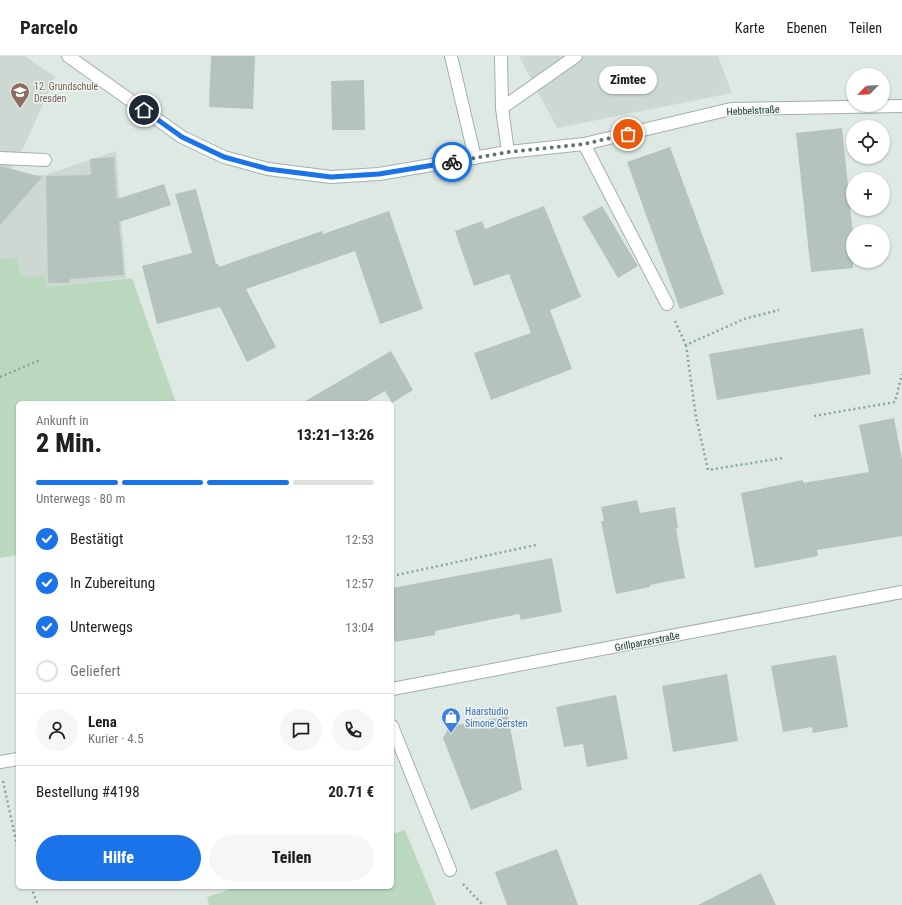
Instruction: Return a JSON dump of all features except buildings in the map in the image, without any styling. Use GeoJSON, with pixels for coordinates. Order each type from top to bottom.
{"type":"FeatureCollection","features":[{"type":"Feature","properties":{"kind":"street","name":"Hebbelstraße"},"geometry":{"type":"LineString","coordinates":[[68,56],[182,137],[224,157],[268,169],[331,177],[379,174],[508,152],[584,144],[731,109],[902,106]]}},
{"type":"Feature","properties":{"kind":"street"},"geometry":{"type":"LineString","coordinates":[[451,56],[475,158]]}},
{"type":"Feature","properties":{"kind":"street"},"geometry":{"type":"LineString","coordinates":[[501,56],[502,108],[508,152]]}},
{"type":"Feature","properties":{"kind":"street"},"geometry":{"type":"LineString","coordinates":[[502,108],[576,56]]}},
{"type":"Feature","properties":{"kind":"street"},"geometry":{"type":"LineString","coordinates":[[584,144],[667,304]]}},
{"type":"Feature","properties":{"kind":"street"},"geometry":{"type":"LineString","coordinates":[[0,158],[44,160]]}},
{"type":"Feature","properties":{"kind":"street","name":"Grillparzerstraße"},"geometry":{"type":"LineString","coordinates":[[394,689],[902,592]]}},
{"type":"Feature","properties":{"kind":"street"},"geometry":{"type":"LineString","coordinates":[[394,731],[450,870]]}},
{"type":"Feature","properties":{"kind":"street"},"geometry":{"type":"LineString","coordinates":[[0,762],[16,759]]}},
{"type":"Feature","properties":{"kind":"path"},"geometry":{"type":"LineString","coordinates":[[686,345],[744,319],[780,310]]}},
{"type":"Feature","properties":{"kind":"path"},"geometry":{"type":"LineString","coordinates":[[675,322],[686,345],[696,417],[708,470],[783,458]]}},
{"type":"Feature","properties":{"kind":"path"},"geometry":{"type":"LineString","coordinates":[[0,377],[40,360]]}},
{"type":"Feature","properties":{"kind":"path"},"geometry":{"type":"LineString","coordinates":[[814,416],[895,402],[902,374]]}},
{"type":"Feature","properties":{"kind":"path"},"geometry":{"type":"LineString","coordinates":[[394,576],[536,545]]}},
{"type":"Feature","properties":{"kind":"path"},"geometry":{"type":"LineString","coordinates":[[3,780],[16,841]]}},
{"type":"Feature","properties":{"kind":"path"},"geometry":{"type":"LineString","coordinates":[[450,870],[483,905]]}},
{"type":"Feature","properties":{"kind":"path"},"geometry":{"type":"LineString","coordinates":[[32,889],[38,905]]}},
{"type":"Feature","properties":{"kind":"shaded area"},"geometry":{"type":"Polygon","coordinates":[[[0,56],[25,56],[55,77],[26,142],[4,183],[34,175],[45,175],[116,151],[126,278],[46,287],[21,277],[18,257],[0,259],[0,56]]]}},
{"type":"Feature","properties":{"kind":"shaded area"},"geometry":{"type":"Polygon","coordinates":[[[519,56],[718,56],[732,93],[557,128],[519,56]]]}},
{"type":"Feature","properties":{"kind":"green space"},"geometry":{"type":"Polygon","coordinates":[[[18,257],[21,277],[44,275],[47,287],[132,278],[175,401],[16,401],[16,555],[0,558],[0,259],[18,257]]]}},
{"type":"Feature","properties":{"kind":"green space"},"geometry":{"type":"Polygon","coordinates":[[[405,830],[436,905],[209,905],[207,897],[231,889],[394,889],[394,833],[405,830]]]}},
{"type":"Feature","properties":{"kind":"way so far"},"geometry":{"type":"LineString","coordinates":[[452,162],[508,152],[584,144],[628,134]]}},
{"type":"Feature","properties":{"kind":"place","name":"12. Grundschule Dresden"},"geometry":{"type":"Point","coordinates":[20,109]}},
{"type":"Feature","properties":{"kind":"place","name":"Zimtec"},"geometry":{"type":"Point","coordinates":[628,134]}},
{"type":"Feature","properties":{"kind":"place","name":"Haarstudio Simone Gersten"},"geometry":{"type":"Point","coordinates":[451,734]}},
{"type":"Feature","properties":{"kind":"route"},"geometry":{"type":"LineString","coordinates":[[144,110],[182,137],[224,157],[268,169],[331,177],[379,174],[452,162]]}}]}
